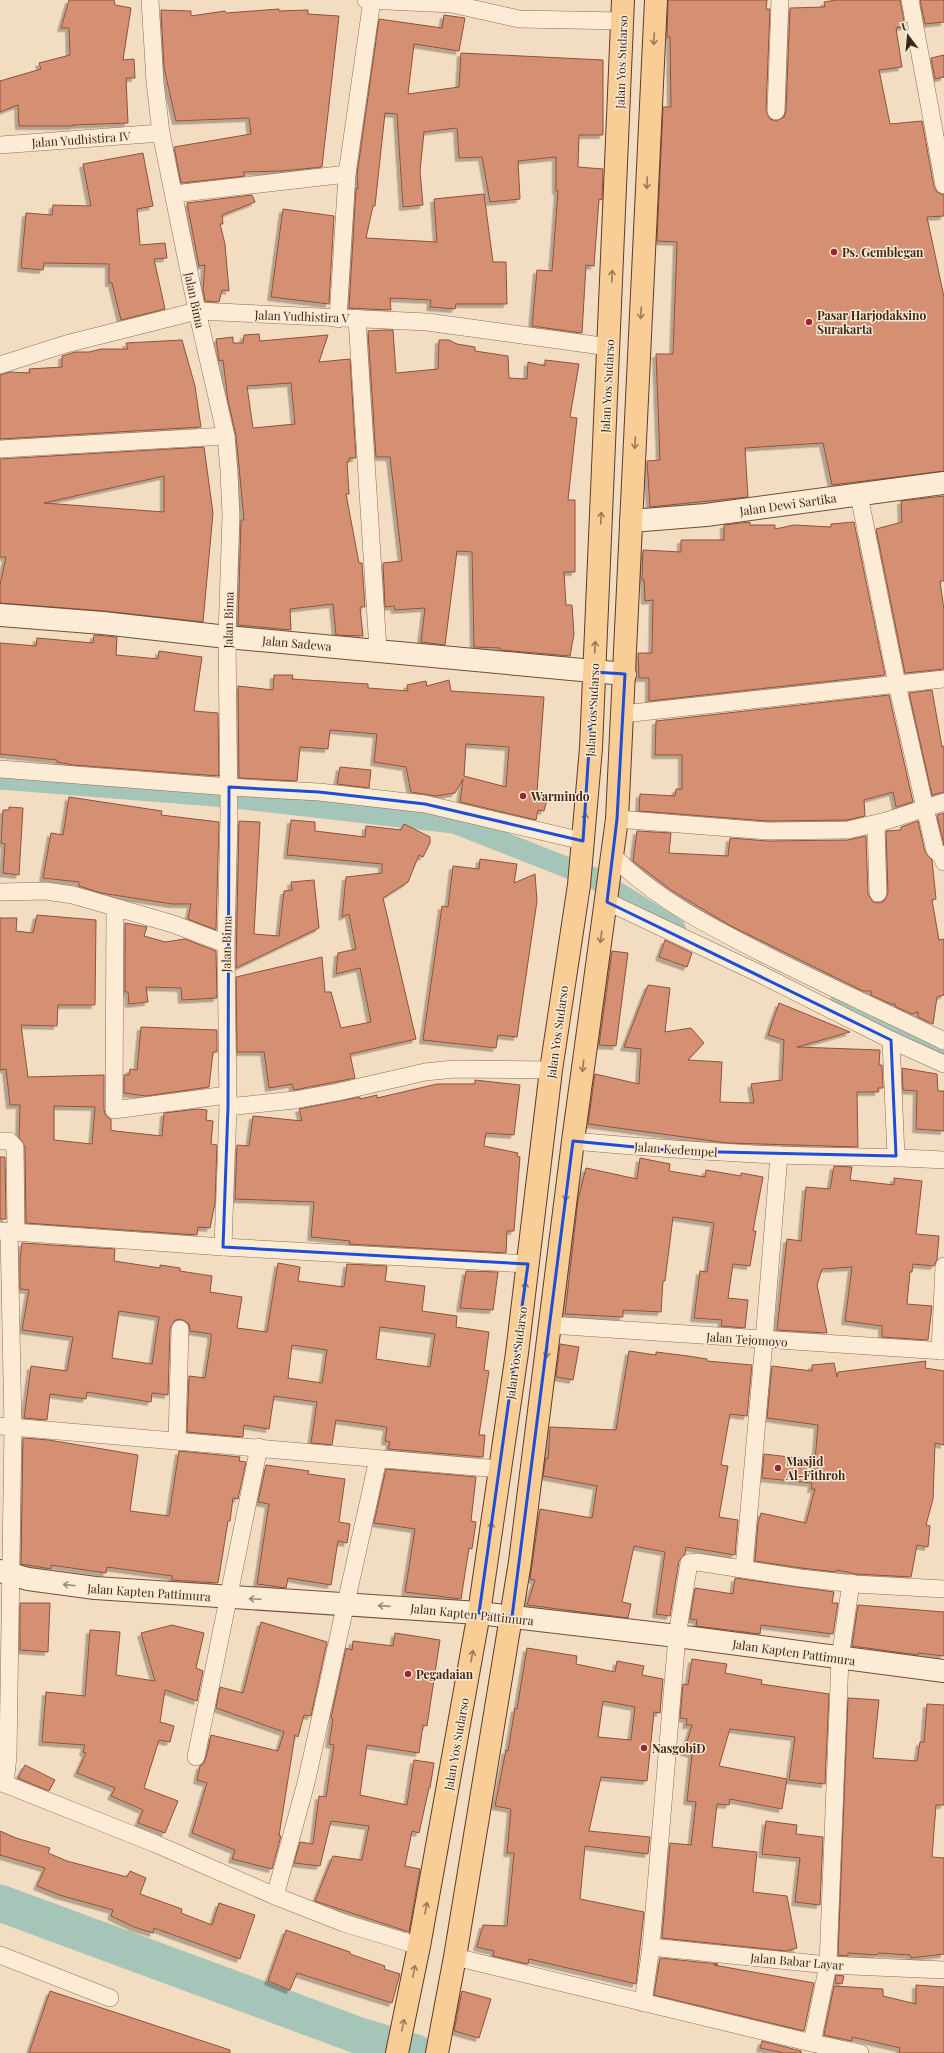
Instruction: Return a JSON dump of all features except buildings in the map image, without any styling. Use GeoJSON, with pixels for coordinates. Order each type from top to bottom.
{"type":"FeatureCollection","features":[{"type":"Feature","properties":{"kind":"main road"},"geometry":{"type":"LineString","coordinates":[[437,2053],[455,1957],[512,1617],[573,1141],[617,819],[656,0]]}},
{"type":"Feature","properties":{"kind":"main road","name":"Jalan Yos Sudarso"},"geometry":{"type":"LineString","coordinates":[[397,2053],[419,1946],[479,1613],[517,1353],[551,1070],[579,885],[591,748],[618,147],[622,10]]}},
{"type":"Feature","properties":{"kind":"main road"},"geometry":{"type":"LineString","coordinates":[[618,147],[649,149]]}},
{"type":"Feature","properties":{"kind":"main road","name":"Jalan Dewi Sartika"},"geometry":{"type":"LineString","coordinates":[[631,521],[706,515],[944,483]]}},
{"type":"Feature","properties":{"kind":"main road","name":"Jalan Sadewa"},"geometry":{"type":"LineString","coordinates":[[0,615],[103,622],[227,637],[625,674]]}},
{"type":"Feature","properties":{"kind":"main road","name":"Jalan Kapten Pattimura"},"geometry":{"type":"LineString","coordinates":[[5,1572],[28,1579],[95,1588],[345,1603],[479,1613],[677,1636],[944,1671]]}},
{"type":"Feature","properties":{"kind":"street","name":"Jalan Bima"},"geometry":{"type":"LineString","coordinates":[[150,0],[155,82],[161,133],[197,312],[226,436],[231,515],[227,637],[229,789],[226,944],[228,1101],[223,1247]]}},
{"type":"Feature","properties":{"kind":"street"},"geometry":{"type":"LineString","coordinates":[[366,0],[452,4],[498,15],[533,20],[622,10]]}},
{"type":"Feature","properties":{"kind":"street"},"geometry":{"type":"LineString","coordinates":[[338,319],[347,174],[372,0]]}},
{"type":"Feature","properties":{"kind":"street"},"geometry":{"type":"LineString","coordinates":[[776,111],[780,0]]}},
{"type":"Feature","properties":{"kind":"street"},"geometry":{"type":"LineString","coordinates":[[910,0],[940,146],[944,185]]}},
{"type":"Feature","properties":{"kind":"street","name":"Jalan Yudhistira IV"},"geometry":{"type":"LineString","coordinates":[[0,145],[161,133]]}},
{"type":"Feature","properties":{"kind":"street"},"geometry":{"type":"LineString","coordinates":[[174,194],[347,174]]}},
{"type":"Feature","properties":{"kind":"street","name":"Jalan Yudhistira V"},"geometry":{"type":"LineString","coordinates":[[0,365],[66,344],[197,312],[427,322],[609,347]]}},
{"type":"Feature","properties":{"kind":"street"},"geometry":{"type":"LineString","coordinates":[[357,318],[378,650]]}},
{"type":"Feature","properties":{"kind":"street"},"geometry":{"type":"LineString","coordinates":[[0,449],[226,436]]}},
{"type":"Feature","properties":{"kind":"street"},"geometry":{"type":"LineString","coordinates":[[859,495],[897,684],[925,808],[935,850],[942,856],[944,862]]}},
{"type":"Feature","properties":{"kind":"street"},"geometry":{"type":"LineString","coordinates":[[623,714],[944,679]]}},
{"type":"Feature","properties":{"kind":"street"},"geometry":{"type":"LineString","coordinates":[[0,769],[229,789],[319,792],[425,804],[582,849]]}},
{"type":"Feature","properties":{"kind":"street"},"geometry":{"type":"LineString","coordinates":[[617,819],[768,831],[848,830],[876,824],[944,802]]}},
{"type":"Feature","properties":{"kind":"street"},"geometry":{"type":"LineString","coordinates":[[876,824],[878,893]]}},
{"type":"Feature","properties":{"kind":"street"},"geometry":{"type":"LineString","coordinates":[[611,857],[648,887],[712,928],[850,997],[944,1041]]}},
{"type":"Feature","properties":{"kind":"street"},"geometry":{"type":"LineString","coordinates":[[0,892],[46,891],[73,895],[173,924],[226,944]]}},
{"type":"Feature","properties":{"kind":"street"},"geometry":{"type":"LineString","coordinates":[[607,900],[760,974],[891,1040],[944,1064]]}},
{"type":"Feature","properties":{"kind":"street"},"geometry":{"type":"LineString","coordinates":[[115,908],[114,1110],[228,1101],[294,1100],[338,1092],[425,1072],[454,1069],[551,1070]]}},
{"type":"Feature","properties":{"kind":"street"},"geometry":{"type":"LineString","coordinates":[[891,1040],[896,1156]]}},
{"type":"Feature","properties":{"kind":"street"},"geometry":{"type":"LineString","coordinates":[[0,1141],[9,1141],[15,1147],[8,1231],[5,1572],[8,1748],[3,1783],[170,1850],[275,1896],[344,1923],[419,1946]]}},
{"type":"Feature","properties":{"kind":"street","name":"Jalan Kedempel"},"geometry":{"type":"LineString","coordinates":[[573,1141],[676,1150],[779,1155],[896,1156],[944,1160]]}},
{"type":"Feature","properties":{"kind":"street"},"geometry":{"type":"LineString","coordinates":[[744,1568],[779,1155]]}},
{"type":"Feature","properties":{"kind":"street"},"geometry":{"type":"LineString","coordinates":[[8,1231],[223,1247],[528,1264]]}},
{"type":"Feature","properties":{"kind":"street"},"geometry":{"type":"LineString","coordinates":[[942,1351],[944,1266]]}},
{"type":"Feature","properties":{"kind":"street","name":"Jalan Tejomoyo"},"geometry":{"type":"LineString","coordinates":[[550,1325],[764,1341],[942,1351]]}},
{"type":"Feature","properties":{"kind":"street"},"geometry":{"type":"LineString","coordinates":[[177,1440],[180,1329]]}},
{"type":"Feature","properties":{"kind":"street"},"geometry":{"type":"LineString","coordinates":[[6,1426],[499,1469]]}},
{"type":"Feature","properties":{"kind":"street"},"geometry":{"type":"LineString","coordinates":[[196,1757],[259,1447]]}},
{"type":"Feature","properties":{"kind":"street"},"geometry":{"type":"LineString","coordinates":[[275,1896],[306,1783],[378,1459]]}},
{"type":"Feature","properties":{"kind":"street"},"geometry":{"type":"LineString","coordinates":[[643,2003],[651,1947],[677,1636],[689,1563],[697,1562],[744,1568],[800,1578],[944,1589]]}},
{"type":"Feature","properties":{"kind":"street"},"geometry":{"type":"LineString","coordinates":[[812,2043],[828,1965],[840,1658],[851,1583]]}},
{"type":"Feature","properties":{"kind":"street","name":"Jalan Babar Layar"},"geometry":{"type":"LineString","coordinates":[[651,1947],[828,1965],[944,1970]]}},
{"type":"Feature","properties":{"kind":"street"},"geometry":{"type":"LineString","coordinates":[[0,1956],[110,1998]]}},
{"type":"Feature","properties":{"kind":"street"},"geometry":{"type":"LineString","coordinates":[[455,1957],[643,2003],[860,2053]]}},
{"type":"Feature","properties":{"kind":"highlighted area"},"geometry":{"type":"Polygon","coordinates":[[[594,672],[625,674],[617,819],[607,902],[891,1040],[896,1156],[676,1151],[573,1141],[512,1617],[479,1613],[528,1264],[223,1247],[228,1107],[229,787],[319,792],[425,804],[583,841],[594,672]]]}},
{"type":"Feature","properties":{"kind":"waterway"},"geometry":{"type":"LineString","coordinates":[[0,779],[227,797],[454,823],[594,878],[675,928]]}},
{"type":"Feature","properties":{"kind":"waterway"},"geometry":{"type":"LineString","coordinates":[[838,1005],[944,1052]]}},
{"type":"Feature","properties":{"kind":"waterway"},"geometry":{"type":"LineString","coordinates":[[0,1903],[360,2036],[416,2053]]}},
{"type":"Feature","properties":{"kind":"place","name":"Ps. Gemblegan"},"geometry":{"type":"Point","coordinates":[834,252]}},
{"type":"Feature","properties":{"kind":"place","name":"Pasar Harjodaksino Surakarta"},"geometry":{"type":"Point","coordinates":[809,322]}},
{"type":"Feature","properties":{"kind":"place","name":"Warmindo"},"geometry":{"type":"Point","coordinates":[523,796]}},
{"type":"Feature","properties":{"kind":"place","name":"Masjid Al-Fithroh"},"geometry":{"type":"Point","coordinates":[778,1468]}},
{"type":"Feature","properties":{"kind":"place","name":"Pegadaian"},"geometry":{"type":"Point","coordinates":[408,1674]}},
{"type":"Feature","properties":{"kind":"place","name":"NasgobiD"},"geometry":{"type":"Point","coordinates":[644,1748]}}]}
